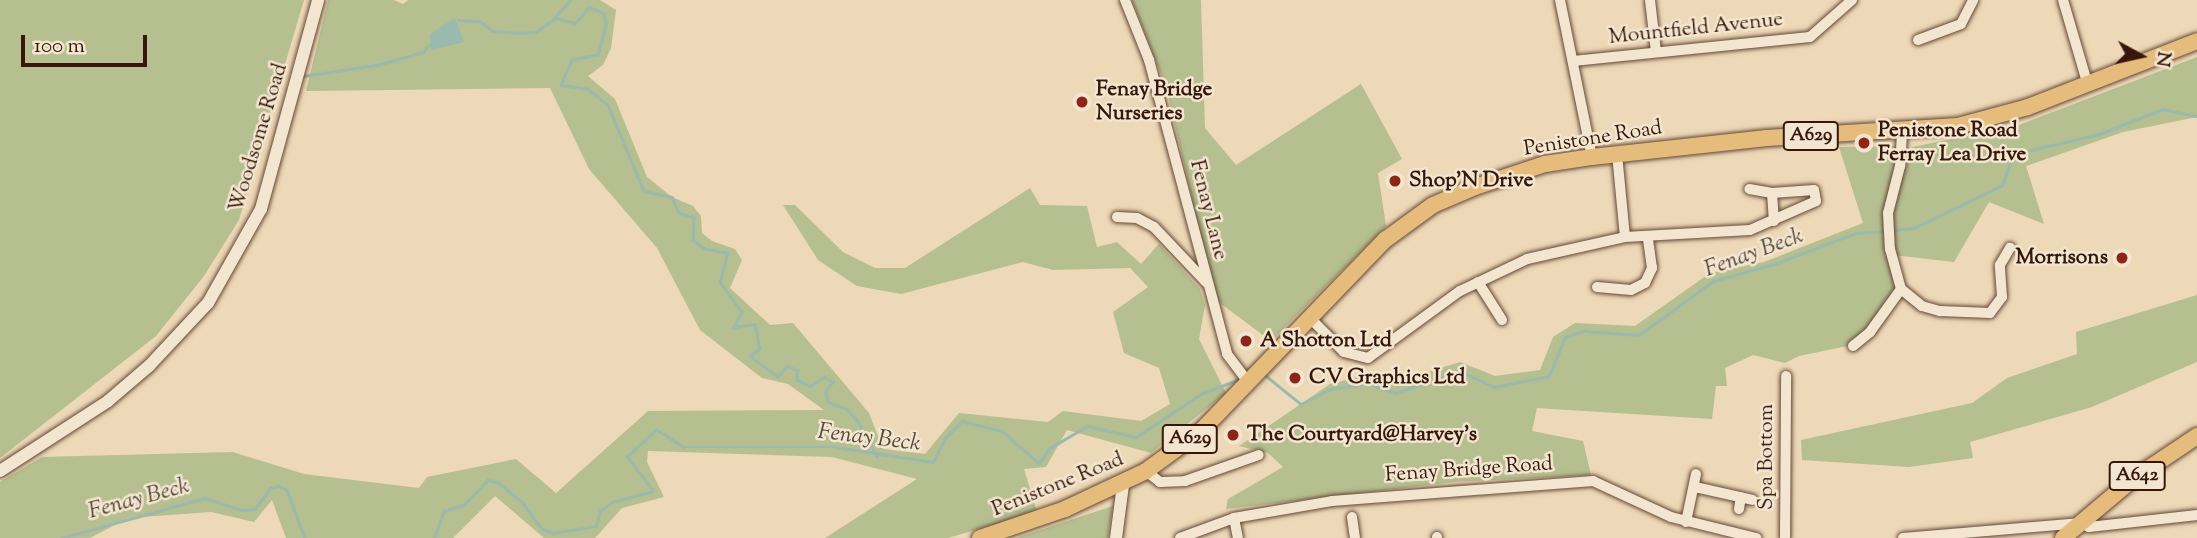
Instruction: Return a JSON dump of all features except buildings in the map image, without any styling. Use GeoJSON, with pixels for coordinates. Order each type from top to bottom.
{"type":"FeatureCollection","features":[{"type":"Feature","properties":{"kind":"highway","name":"Penistone Road"},"geometry":{"type":"LineString","coordinates":[[980,538],[1123,485],[1202,430],[1243,378],[1262,370],[1385,240],[1433,205],[1505,176],[1592,157],[1767,138],[1902,132],[1984,120],[2197,41]]}},
{"type":"Feature","properties":{"kind":"highway","name":"A642"},"geometry":{"type":"LineString","coordinates":[[2063,538],[2133,480],[2197,436]]}},
{"type":"Feature","properties":{"kind":"highway","name":"A642"},"geometry":{"type":"LineString","coordinates":[[2070,538],[2081,523]]}},
{"type":"Feature","properties":{"kind":"street","name":"Woodsome Road"},"geometry":{"type":"LineString","coordinates":[[0,471],[108,401],[158,358],[208,303],[261,209],[318,0]]}},
{"type":"Feature","properties":{"kind":"street","name":"Fenay Lane"},"geometry":{"type":"LineString","coordinates":[[1125,0],[1149,60],[1227,354],[1243,378]]}},
{"type":"Feature","properties":{"kind":"street"},"geometry":{"type":"LineString","coordinates":[[1560,0],[1592,157]]}},
{"type":"Feature","properties":{"kind":"street"},"geometry":{"type":"LineString","coordinates":[[1650,0],[1656,52]]}},
{"type":"Feature","properties":{"kind":"street","name":"Mountfield Avenue"},"geometry":{"type":"LineString","coordinates":[[1573,61],[1810,37],[1852,0]]}},
{"type":"Feature","properties":{"kind":"street"},"geometry":{"type":"LineString","coordinates":[[1918,40],[1961,24],[1973,0]]}},
{"type":"Feature","properties":{"kind":"street"},"geometry":{"type":"LineString","coordinates":[[2063,0],[2087,82]]}},
{"type":"Feature","properties":{"kind":"street"},"geometry":{"type":"LineString","coordinates":[[1902,132],[1900,166],[1888,213],[1890,249],[1901,289],[1922,306],[1940,311],[1990,313],[2001,298],[2000,265],[2010,247]]}},
{"type":"Feature","properties":{"kind":"street"},"geometry":{"type":"LineString","coordinates":[[1617,154],[1625,237]]}},
{"type":"Feature","properties":{"kind":"street"},"geometry":{"type":"LineString","coordinates":[[1310,318],[1344,352],[1368,358],[1478,282],[1547,252],[1625,237],[1648,238],[1749,230],[1816,201],[1814,190],[1772,193],[1749,189]]}},
{"type":"Feature","properties":{"kind":"street"},"geometry":{"type":"LineString","coordinates":[[1772,193],[1774,221]]}},
{"type":"Feature","properties":{"kind":"street"},"geometry":{"type":"LineString","coordinates":[[1117,218],[1137,218],[1154,227],[1207,283]]}},
{"type":"Feature","properties":{"kind":"street"},"geometry":{"type":"LineString","coordinates":[[1597,287],[1616,292],[1637,288],[1649,278],[1648,238]]}},
{"type":"Feature","properties":{"kind":"street"},"geometry":{"type":"LineString","coordinates":[[1478,282],[1502,320]]}},
{"type":"Feature","properties":{"kind":"street"},"geometry":{"type":"LineString","coordinates":[[1853,346],[1870,332],[1901,289]]}},
{"type":"Feature","properties":{"kind":"street","name":"Spa Bottom"},"geometry":{"type":"LineString","coordinates":[[1785,538],[1786,376]]}},
{"type":"Feature","properties":{"kind":"street"},"geometry":{"type":"LineString","coordinates":[[1146,471],[1160,482],[1185,481],[1259,454]]}},
{"type":"Feature","properties":{"kind":"street"},"geometry":{"type":"LineString","coordinates":[[1686,522],[1696,474]]}},
{"type":"Feature","properties":{"kind":"street","name":"Fenay Bridge Road"},"geometry":{"type":"LineString","coordinates":[[1180,538],[1234,518],[1368,496],[1593,481],[1686,522],[1756,538]]}},
{"type":"Feature","properties":{"kind":"street"},"geometry":{"type":"LineString","coordinates":[[1116,538],[1123,485]]}},
{"type":"Feature","properties":{"kind":"street"},"geometry":{"type":"LineString","coordinates":[[1695,487],[1753,499]]}},
{"type":"Feature","properties":{"kind":"street"},"geometry":{"type":"LineString","coordinates":[[1739,509],[1741,497]]}},
{"type":"Feature","properties":{"kind":"street"},"geometry":{"type":"LineString","coordinates":[[1903,538],[1941,537],[2081,523],[2090,527],[2197,514]]}},
{"type":"Feature","properties":{"kind":"street"},"geometry":{"type":"LineString","coordinates":[[1352,517],[1355,538]]}},
{"type":"Feature","properties":{"kind":"street"},"geometry":{"type":"LineString","coordinates":[[1234,518],[1238,538]]}},
{"type":"Feature","properties":{"kind":"green space"},"geometry":{"type":"Polygon","coordinates":[[[0,0],[304,0],[239,220],[204,276],[156,336],[0,458],[0,0]]]}},
{"type":"Feature","properties":{"kind":"green space"},"geometry":{"type":"Polygon","coordinates":[[[328,0],[394,0],[403,4],[408,0],[600,0],[616,10],[611,48],[603,65],[588,76],[615,99],[647,177],[672,197],[693,206],[701,216],[702,233],[712,241],[735,249],[742,260],[730,288],[770,325],[793,323],[869,413],[883,449],[925,454],[959,413],[1048,422],[1063,411],[1141,421],[1170,404],[1159,368],[1124,353],[1113,312],[1148,287],[1130,268],[1053,270],[1023,262],[901,294],[857,286],[818,260],[783,205],[795,205],[843,252],[875,268],[905,268],[1030,188],[1040,205],[1087,206],[1097,247],[1117,242],[1141,264],[1159,244],[1200,289],[1205,305],[1199,339],[1226,393],[1151,453],[1067,430],[1046,467],[1024,469],[1037,512],[948,538],[825,538],[917,479],[832,457],[648,451],[647,462],[664,497],[622,508],[595,538],[544,538],[495,496],[453,538],[286,538],[272,500],[254,522],[211,512],[128,518],[90,538],[0,538],[0,482],[42,457],[233,452],[304,474],[419,488],[427,477],[516,459],[556,493],[648,411],[824,410],[788,384],[762,378],[700,330],[657,248],[589,169],[550,88],[306,91],[328,0]]]}},
{"type":"Feature","properties":{"kind":"green space"},"geometry":{"type":"Polygon","coordinates":[[[1132,0],[1201,0],[1205,128],[1236,165],[1361,84],[1402,159],[1378,173],[1386,226],[1271,341],[1216,300],[1166,87],[1132,0]]]}},
{"type":"Feature","properties":{"kind":"green space"},"geometry":{"type":"Polygon","coordinates":[[[2197,57],[2197,117],[2123,132],[2026,166],[2044,224],[1989,202],[1954,262],[1893,255],[1891,213],[1912,147],[2016,126],[2197,57]]]}},
{"type":"Feature","properties":{"kind":"green space"},"geometry":{"type":"Polygon","coordinates":[[[1897,146],[1886,215],[1899,289],[1869,331],[1852,345],[1799,356],[1785,363],[1753,355],[1725,368],[1727,386],[1716,386],[1712,419],[1537,408],[1532,431],[1583,441],[1591,475],[1454,482],[1226,509],[1228,499],[1283,467],[1268,453],[1239,446],[1330,384],[1366,375],[1392,383],[1460,362],[1495,376],[1540,370],[1553,337],[1575,323],[1635,326],[1710,273],[1764,262],[1863,223],[1839,147],[1897,146]]]}},
{"type":"Feature","properties":{"kind":"green space"},"geometry":{"type":"Polygon","coordinates":[[[2197,295],[2197,362],[2092,407],[1970,442],[1973,458],[1909,467],[1802,460],[1801,440],[1972,403],[2007,378],[2077,354],[2076,332],[2197,295]]]}},
{"type":"Feature","properties":{"kind":"green space"},"geometry":{"type":"Polygon","coordinates":[[[1113,506],[1108,538],[1016,538],[1113,506]]]}},
{"type":"Feature","properties":{"kind":"shaded area"},"geometry":{"type":"Polygon","coordinates":[[[455,18],[464,42],[431,50],[430,34],[455,18]]]}},
{"type":"Feature","properties":{"kind":"waterway"},"geometry":{"type":"LineString","coordinates":[[571,0],[555,18],[575,23],[589,7],[604,13],[606,26],[598,55],[572,60],[561,85],[588,89],[608,105],[644,191],[672,197],[679,213],[694,217],[693,240],[704,248],[728,253],[720,282],[742,312],[734,327],[755,324],[760,349],[750,356],[778,376],[787,366],[797,370],[797,380],[810,386],[824,377],[833,382],[826,391],[828,402],[847,409],[857,420],[877,456]]}},
{"type":"Feature","properties":{"kind":"waterway"},"geometry":{"type":"LineString","coordinates":[[458,20],[480,21],[493,31],[520,33],[536,32],[554,19]]}},
{"type":"Feature","properties":{"kind":"waterway"},"geometry":{"type":"LineString","coordinates":[[303,76],[377,65],[423,52],[429,45]]}},
{"type":"Feature","properties":{"kind":"waterway","name":"Fenay Beck"},"geometry":{"type":"LineString","coordinates":[[1892,230],[1914,228],[2002,185],[2014,154],[2099,134],[2163,109],[2197,116]]}},
{"type":"Feature","properties":{"kind":"waterway","name":"Fenay Beck"},"geometry":{"type":"LineString","coordinates":[[1265,375],[1301,404],[1331,389],[1367,383],[1396,393],[1460,371],[1494,387],[1549,376],[1565,337],[1584,331],[1639,335],[1713,281],[1774,264],[1856,233],[1885,231]]}},
{"type":"Feature","properties":{"kind":"waterway","name":"Fenay Beck"},"geometry":{"type":"LineString","coordinates":[[434,538],[444,511],[465,504],[487,480],[498,482],[523,503],[542,529],[553,533],[596,526],[600,511],[612,502],[653,491],[627,457],[656,429],[684,447],[835,447],[933,462],[946,437],[962,421],[1002,431],[1039,463],[1050,448],[1087,426],[1136,437],[1201,394],[1242,378]]}},
{"type":"Feature","properties":{"kind":"waterway","name":"Fenay Beck"},"geometry":{"type":"LineString","coordinates":[[61,538],[205,498],[241,510],[255,509],[270,488],[279,486],[287,490],[305,538]]}},
{"type":"Feature","properties":{"kind":"place","name":"Fenay Bridge Nurseries"},"geometry":{"type":"Point","coordinates":[1082,102]}},
{"type":"Feature","properties":{"kind":"place","name":"Penistone Road Ferray Lea Drive"},"geometry":{"type":"Point","coordinates":[1864,143]}},
{"type":"Feature","properties":{"kind":"place","name":"Shop'N Drive"},"geometry":{"type":"Point","coordinates":[1395,181]}},
{"type":"Feature","properties":{"kind":"place","name":"Morrisons"},"geometry":{"type":"Point","coordinates":[2122,258]}},
{"type":"Feature","properties":{"kind":"place","name":"A Shotton Ltd"},"geometry":{"type":"Point","coordinates":[1246,341]}},
{"type":"Feature","properties":{"kind":"place","name":"CV Graphics Ltd"},"geometry":{"type":"Point","coordinates":[1295,378]}},
{"type":"Feature","properties":{"kind":"place","name":"The Courtyard@Harvey's"},"geometry":{"type":"Point","coordinates":[1233,435]}}]}
